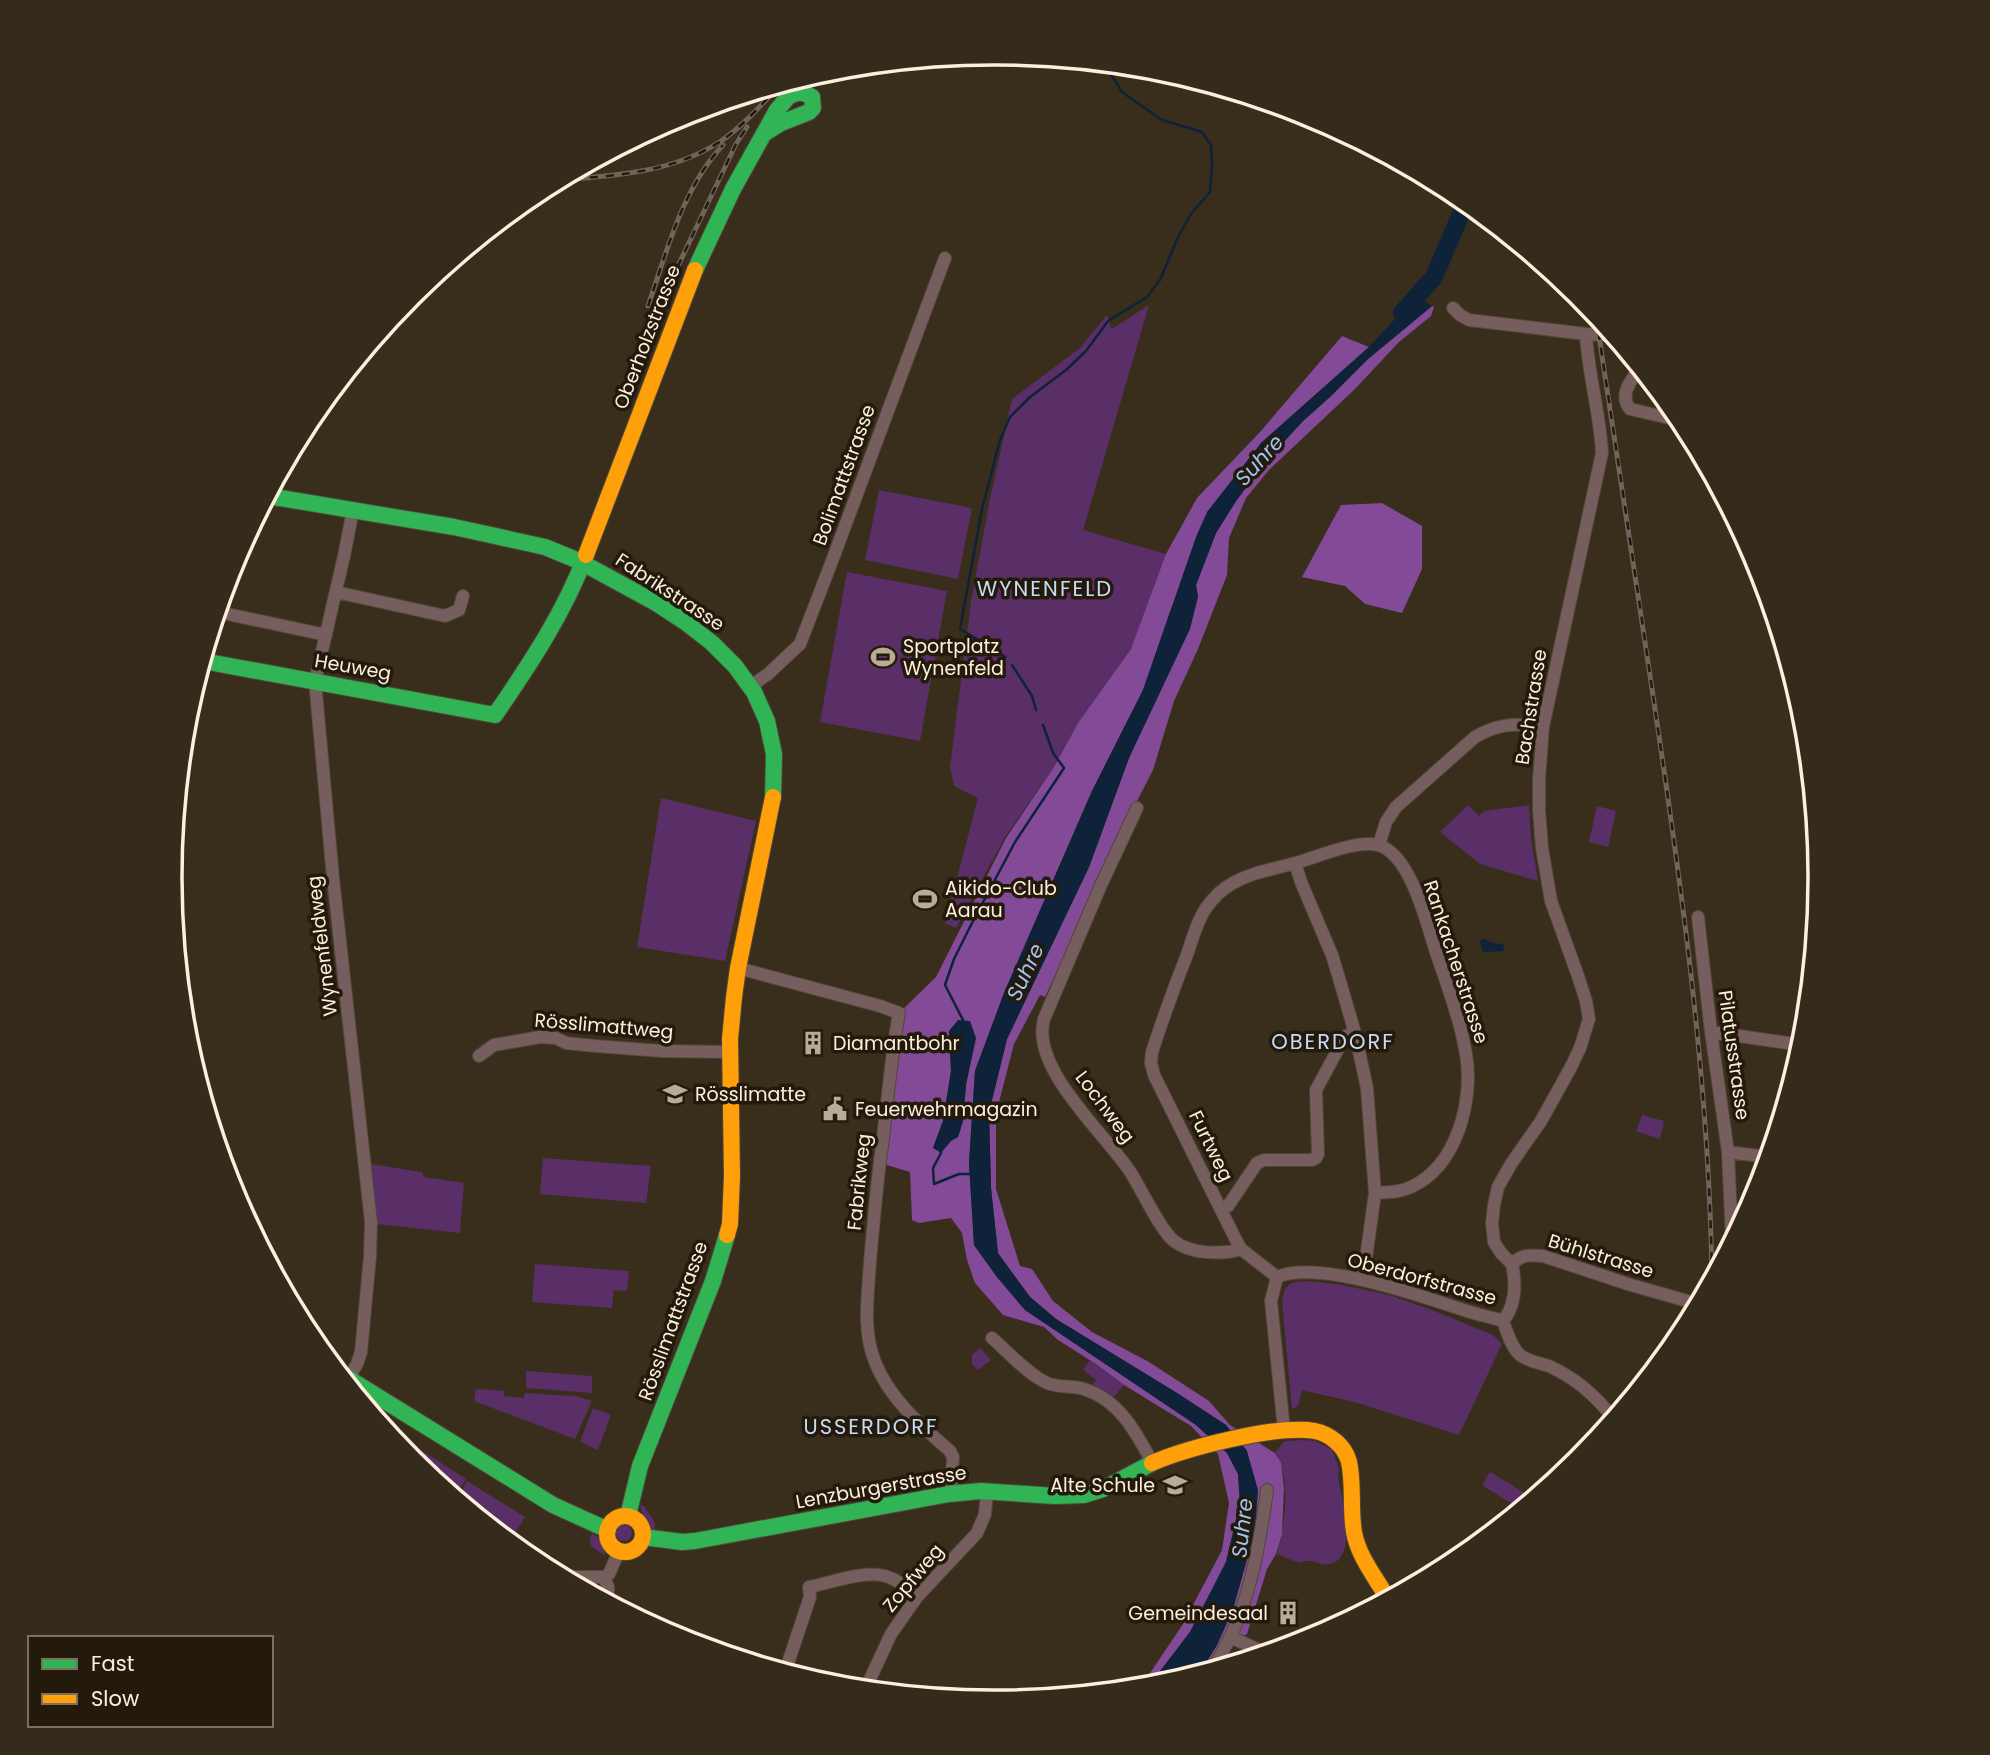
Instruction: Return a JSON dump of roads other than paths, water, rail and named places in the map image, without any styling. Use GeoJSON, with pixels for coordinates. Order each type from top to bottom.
{"type":"FeatureCollection","features":[{"type":"Feature","properties":{"kind":"street","name":"Oberholzstrasse"},"geometry":{"type":"LineString","coordinates":[[495,715],[546,639],[578,577],[690,280],[733,189],[765,133]]}},
{"type":"Feature","properties":{"kind":"street","name":"Bolimattstrasse"},"geometry":{"type":"LineString","coordinates":[[751,686],[800,644],[945,258]]}},
{"type":"Feature","properties":{"kind":"street"},"geometry":{"type":"LineString","coordinates":[[1453,308],[1469,320],[1599,335]]}},
{"type":"Feature","properties":{"kind":"street","name":"Bachstrasse"},"geometry":{"type":"LineString","coordinates":[[1512,1264],[1494,1242],[1492,1223],[1499,1187],[1571,1067],[1589,1019],[1578,975],[1551,901],[1539,810],[1543,727],[1602,453],[1601,426],[1587,355],[1586,334]]}},
{"type":"Feature","properties":{"kind":"street"},"geometry":{"type":"LineString","coordinates":[[1635,377],[1624,396],[1625,403],[1630,409],[1664,417]]}},
{"type":"Feature","properties":{"kind":"street","name":"Fabrikstrasse"},"geometry":{"type":"LineString","coordinates":[[277,497],[484,532],[549,548],[648,598],[720,649],[751,686],[768,722],[776,770],[738,968]]}},
{"type":"Feature","properties":{"kind":"street","name":"Wynenfeldweg"},"geometry":{"type":"LineString","coordinates":[[349,1370],[357,1364],[361,1352],[371,1222],[333,878],[315,681],[353,510]]}},
{"type":"Feature","properties":{"kind":"street"},"geometry":{"type":"LineString","coordinates":[[336,592],[445,616],[459,610],[463,596]]}},
{"type":"Feature","properties":{"kind":"street","name":"Heuweg"},"geometry":{"type":"LineString","coordinates":[[226,614],[326,635]]}},
{"type":"Feature","properties":{"kind":"street","name":"Heuweg"},"geometry":{"type":"LineString","coordinates":[[211,662],[495,715]]}},
{"type":"Feature","properties":{"kind":"street"},"geometry":{"type":"LineString","coordinates":[[1363,1280],[1374,1193],[1367,1088],[1355,1033],[1332,955],[1295,863],[1366,844],[1379,845],[1386,822],[1396,807],[1475,737],[1502,725],[1535,726]]}},
{"type":"Feature","properties":{"kind":"street","name":"Lochweg"},"geometry":{"type":"LineString","coordinates":[[1137,808],[1044,1019],[1040,1031],[1042,1040],[1045,1052],[1072,1100],[1130,1171],[1172,1240],[1195,1251],[1241,1249]]}},
{"type":"Feature","properties":{"kind":"street","name":"Rankacherstrasse"},"geometry":{"type":"LineString","coordinates":[[1374,1193],[1396,1192],[1409,1188],[1433,1172],[1457,1134],[1469,1083],[1466,1053],[1453,1005],[1420,906],[1396,857],[1379,845]]}},
{"type":"Feature","properties":{"kind":"street","name":"Furtweg"},"geometry":{"type":"LineString","coordinates":[[1277,1277],[1241,1249],[1154,1075],[1151,1063],[1152,1052],[1200,919],[1219,893],[1233,883],[1258,871],[1295,863]]}},
{"type":"Feature","properties":{"kind":"street","name":"Pilatusstrasse"},"geometry":{"type":"LineString","coordinates":[[1698,917],[1728,1152],[1732,1220]]}},
{"type":"Feature","properties":{"kind":"street","name":"Rösslimattstrasse"},"geometry":{"type":"LineString","coordinates":[[628,1516],[640,1466],[713,1281],[730,1224],[730,1052],[738,968]]}},
{"type":"Feature","properties":{"kind":"street","name":"Fabrikweg"},"geometry":{"type":"LineString","coordinates":[[738,968],[899,1013],[876,1194],[866,1320],[869,1342],[881,1374],[906,1412],[950,1451],[953,1457],[951,1493]]}},
{"type":"Feature","properties":{"kind":"street"},"geometry":{"type":"LineString","coordinates":[[1711,1032],[1790,1043]]}},
{"type":"Feature","properties":{"kind":"street","name":"Furtweg"},"geometry":{"type":"LineString","coordinates":[[1221,1209],[1228,1206],[1256,1163],[1264,1160],[1316,1158],[1316,1090],[1343,1040],[1355,1033]]}},
{"type":"Feature","properties":{"kind":"street","name":"Rösslimattweg"},"geometry":{"type":"LineString","coordinates":[[479,1056],[494,1045],[540,1037],[595,1046],[730,1052]]}},
{"type":"Feature","properties":{"kind":"street"},"geometry":{"type":"LineString","coordinates":[[1728,1152],[1759,1156]]}},
{"type":"Feature","properties":{"kind":"street","name":"Bühlstrasse"},"geometry":{"type":"LineString","coordinates":[[1512,1264],[1520,1257],[1543,1256],[1688,1301]]}},
{"type":"Feature","properties":{"kind":"street"},"geometry":{"type":"LineString","coordinates":[[1512,1264],[1514,1291],[1509,1314],[1503,1321],[1515,1348],[1520,1354],[1576,1381],[1607,1411]]}},
{"type":"Feature","properties":{"kind":"street","name":"Oberdorfstrasse"},"geometry":{"type":"LineString","coordinates":[[1277,1277],[1294,1271],[1363,1280],[1415,1293],[1503,1321]]}},
{"type":"Feature","properties":{"kind":"street"},"geometry":{"type":"LineString","coordinates":[[1277,1277],[1271,1301],[1284,1430]]}},
{"type":"Feature","properties":{"kind":"street"},"geometry":{"type":"LineString","coordinates":[[992,1338],[1044,1382],[1081,1388],[1115,1406],[1124,1415],[1152,1462]]}},
{"type":"Feature","properties":{"kind":"street"},"geometry":{"type":"LineString","coordinates":[[362,1387],[553,1505],[608,1530]]}},
{"type":"Feature","properties":{"kind":"street","name":"Lenzburgerstrasse"},"geometry":{"type":"LineString","coordinates":[[643,1537],[695,1541],[951,1493],[1061,1496],[1088,1494],[1102,1490],[1152,1462],[1255,1436],[1284,1430],[1310,1429],[1338,1441],[1346,1453],[1357,1544],[1384,1590]]}},
{"type":"Feature","properties":{"kind":"street"},"geometry":{"type":"LineString","coordinates":[[1217,1659],[1230,1637],[1254,1569],[1267,1490]]}},
{"type":"Feature","properties":{"kind":"street","name":"Zopfweg"},"geometry":{"type":"LineString","coordinates":[[870,1680],[891,1634],[917,1597],[977,1533],[985,1514],[987,1492]]}},
{"type":"Feature","properties":{"kind":"street"},"geometry":{"type":"LineString","coordinates":[[628,1516],[638,1521],[643,1537],[634,1550],[624,1552],[612,1547],[608,1541],[608,1530],[615,1519],[628,1516]]}},
{"type":"Feature","properties":{"kind":"street"},"geometry":{"type":"LineString","coordinates":[[582,1577],[604,1577],[609,1574],[619,1551]]}},
{"type":"Feature","properties":{"kind":"street"},"geometry":{"type":"LineString","coordinates":[[788,1664],[810,1597],[809,1587],[873,1574],[900,1583],[917,1597]]}},
{"type":"Feature","properties":{"kind":"street"},"geometry":{"type":"LineString","coordinates":[[604,1577],[608,1591]]}},
{"type":"Feature","properties":{"kind":"street"},"geometry":{"type":"LineString","coordinates":[[1230,1637],[1254,1648]]}},
{"type":"Feature","properties":{"kind":"water","name":"Suhre"},"geometry":{"type":"Polygon","coordinates":[[[1416,296],[1432,306],[1368,359],[1303,421],[1266,461],[1216,533],[1196,585],[1198,597],[1190,629],[1129,758],[1089,867],[1007,1039],[989,1112],[991,1188],[998,1253],[1030,1297],[1056,1319],[1226,1425],[1247,1451],[1258,1490],[1255,1531],[1233,1609],[1206,1663],[1158,1674],[1190,1632],[1226,1562],[1240,1503],[1238,1474],[1227,1453],[1196,1425],[1025,1310],[974,1245],[969,1163],[975,1071],[1004,993],[1092,791],[1143,690],[1207,512],[1261,443],[1369,347],[1416,296]]]}},
{"type":"Feature","properties":{"kind":"water"},"geometry":{"type":"Polygon","coordinates":[[[1483,938],[1492,943],[1503,944],[1504,951],[1484,952],[1480,941],[1483,938]]]}},
{"type":"Feature","properties":{"kind":"water"},"geometry":{"type":"Polygon","coordinates":[[[958,1020],[970,1021],[976,1038],[966,1085],[963,1121],[958,1137],[941,1153],[933,1148],[943,1121],[951,1071],[949,1031],[958,1020]]]}},
{"type":"Feature","properties":{"kind":"waterway"},"geometry":{"type":"LineString","coordinates":[[1005,657],[960,629],[982,509],[1000,440],[1010,417],[1086,351],[1108,321],[1147,297],[1160,280],[1191,214],[1210,192],[1211,145],[1202,132],[1162,120],[1122,92],[1111,73]]}},
{"type":"Feature","properties":{"kind":"waterway","name":"Suhre"},"geometry":{"type":"LineString","coordinates":[[1402,313],[1434,277],[1462,212]]}},
{"type":"Feature","properties":{"kind":"waterway"},"geometry":{"type":"LineString","coordinates":[[1012,665],[1032,696],[1036,710]]}},
{"type":"Feature","properties":{"kind":"waterway"},"geometry":{"type":"LineString","coordinates":[[963,1020],[945,985],[954,959],[1015,842],[1064,768],[1053,753],[1043,725]]}},
{"type":"Feature","properties":{"kind":"waterway"},"geometry":{"type":"LineString","coordinates":[[941,1153],[933,1168],[934,1184],[959,1174],[970,1174]]}},
{"type":"Feature","properties":{"kind":"railway"},"geometry":{"type":"LineString","coordinates":[[582,178],[642,171],[702,152],[729,135],[768,97]]}},
{"type":"Feature","properties":{"kind":"railway"},"geometry":{"type":"LineString","coordinates":[[657,310],[736,144],[747,127]]}},
{"type":"Feature","properties":{"kind":"railway"},"geometry":{"type":"LineString","coordinates":[[648,306],[686,201],[709,162],[723,145]]}},
{"type":"Feature","properties":{"kind":"railway"},"geometry":{"type":"LineString","coordinates":[[1599,334],[1685,921],[1706,1134],[1712,1260]]}},
{"type":"Feature","properties":{"kind":"place","name":"Sportplatz Wynenfeld"},"geometry":{"type":"Point","coordinates":[883,657]}},
{"type":"Feature","properties":{"kind":"place","name":"Aikido-Club Aarau"},"geometry":{"type":"Point","coordinates":[925,899]}},
{"type":"Feature","properties":{"kind":"place","name":"Diamantbohr"},"geometry":{"type":"Point","coordinates":[813,1043]}},
{"type":"Feature","properties":{"kind":"place","name":"Rösslimatte"},"geometry":{"type":"Point","coordinates":[675,1094]}},
{"type":"Feature","properties":{"kind":"place","name":"Feuerwehrmagazin"},"geometry":{"type":"Point","coordinates":[835,1109]}},
{"type":"Feature","properties":{"kind":"place","name":"Alte Schule"},"geometry":{"type":"Point","coordinates":[1175,1485]}},
{"type":"Feature","properties":{"kind":"place","name":"Gemeindesaal"},"geometry":{"type":"Point","coordinates":[1288,1613]}},
{"type":"Feature","properties":{"kind":"district","name":"WYNENFELD"},"geometry":{"type":"Point","coordinates":[1045,588]}},
{"type":"Feature","properties":{"kind":"district","name":"OBERDORF"},"geometry":{"type":"Point","coordinates":[1333,1041]}},
{"type":"Feature","properties":{"kind":"district","name":"USSERDORF"},"geometry":{"type":"Point","coordinates":[871,1426]}}]}
